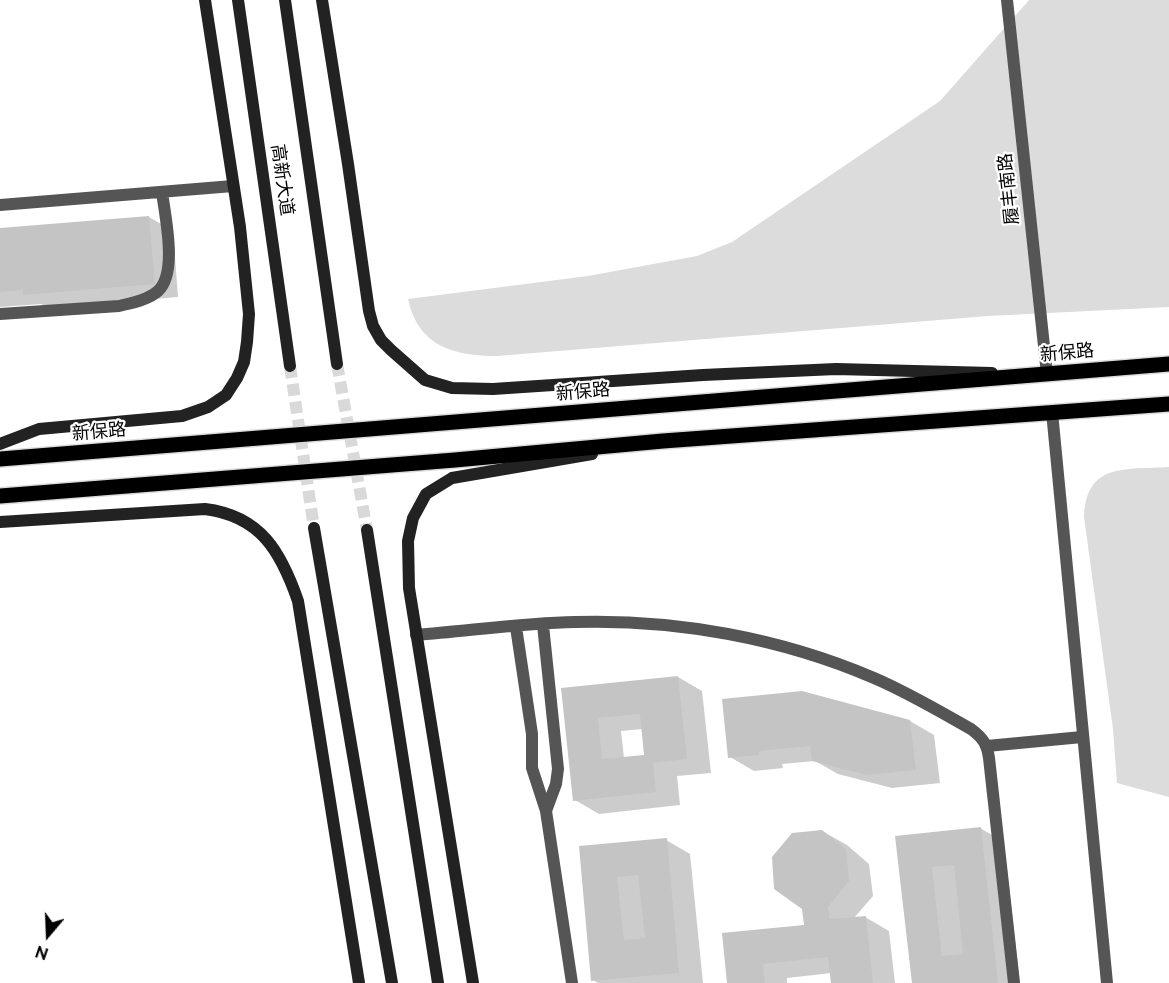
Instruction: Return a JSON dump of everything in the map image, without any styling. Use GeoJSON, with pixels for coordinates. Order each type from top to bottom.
{"type":"FeatureCollection","features":[{"type":"Feature","properties":{"kind":"main road"},"geometry":{"type":"LineString","coordinates":[[0,444],[39,429],[182,416],[208,407],[226,395],[237,378],[244,362],[248,342],[249,314],[244,256],[205,0]]}},
{"type":"Feature","properties":{"kind":"main road","name":"高新大道"},"geometry":{"type":"LineString","coordinates":[[238,0],[290,366]]}},
{"type":"Feature","properties":{"kind":"main road","name":"高新大道"},"geometry":{"type":"LineString","coordinates":[[285,0],[337,363]]}},
{"type":"Feature","properties":{"kind":"main road"},"geometry":{"type":"LineString","coordinates":[[322,0],[369,311],[381,340],[425,380],[452,388],[469,390],[836,369],[1047,374]]}},
{"type":"Feature","properties":{"kind":"main road","name":"新保路"},"geometry":{"type":"LineString","coordinates":[[0,459],[1169,364]]}},
{"type":"Feature","properties":{"kind":"main road"},"geometry":{"type":"LineString","coordinates":[[0,496],[663,441],[1169,404]]}},
{"type":"Feature","properties":{"kind":"main road"},"geometry":{"type":"LineString","coordinates":[[473,983],[409,588],[408,541],[414,518],[426,494],[452,478],[663,441]]}},
{"type":"Feature","properties":{"kind":"main road"},"geometry":{"type":"LineString","coordinates":[[0,522],[205,509],[224,511],[247,522],[266,538],[288,570],[298,601],[359,983]]}},
{"type":"Feature","properties":{"kind":"main road"},"geometry":{"type":"LineString","coordinates":[[314,528],[392,983]]}},
{"type":"Feature","properties":{"kind":"main road"},"geometry":{"type":"LineString","coordinates":[[367,531],[438,983]]}},
{"type":"Feature","properties":{"kind":"street","name":"履丰南路"},"geometry":{"type":"LineString","coordinates":[[1007,0],[1047,374]]}},
{"type":"Feature","properties":{"kind":"street"},"geometry":{"type":"LineString","coordinates":[[0,205],[233,186]]}},
{"type":"Feature","properties":{"kind":"street"},"geometry":{"type":"LineString","coordinates":[[0,315],[119,306],[158,292],[164,283],[168,259],[162,192]]}},
{"type":"Feature","properties":{"kind":"street"},"geometry":{"type":"LineString","coordinates":[[1052,412],[1107,983]]}},
{"type":"Feature","properties":{"kind":"street"},"geometry":{"type":"LineString","coordinates":[[416,635],[574,622],[650,625],[729,634],[785,647],[839,664],[891,686],[970,729],[981,737],[987,746],[1014,983]]}},
{"type":"Feature","properties":{"kind":"street"},"geometry":{"type":"LineString","coordinates":[[543,625],[558,769],[556,784],[546,811]]}},
{"type":"Feature","properties":{"kind":"street"},"geometry":{"type":"LineString","coordinates":[[516,627],[532,734],[532,768],[546,811],[572,983]]}},
{"type":"Feature","properties":{"kind":"street"},"geometry":{"type":"LineString","coordinates":[[987,746],[1082,737]]}},
{"type":"Feature","properties":{"kind":"shaded area"},"geometry":{"type":"Polygon","coordinates":[[[1029,0],[1169,0],[1169,307],[988,316],[497,356],[466,354],[440,345],[420,328],[413,315],[408,299],[588,276],[697,256],[732,242],[940,101],[1029,0]]]}},
{"type":"Feature","properties":{"kind":"shaded area"},"geometry":{"type":"Polygon","coordinates":[[[1169,467],[1169,797],[1117,783],[1113,729],[1084,517],[1086,499],[1092,486],[1100,478],[1124,470],[1169,467]]]}},
{"type":"Feature","properties":{"kind":"building"},"geometry":{"type":"Polygon","coordinates":[[[149,216],[155,284],[23,295],[23,290],[0,292],[0,228],[149,216]]]}},
{"type":"Feature","properties":{"kind":"building"},"geometry":{"type":"Polygon","coordinates":[[[678,676],[687,759],[653,763],[656,792],[573,801],[561,688],[678,676]],[[640,714],[598,718],[602,759],[644,755],[640,714]]]}},
{"type":"Feature","properties":{"kind":"building"},"geometry":{"type":"Polygon","coordinates":[[[802,691],[910,720],[916,770],[867,775],[812,761],[810,746],[759,751],[759,755],[728,758],[722,699],[802,691]]]}},
{"type":"Feature","properties":{"kind":"building"},"geometry":{"type":"Polygon","coordinates":[[[981,827],[998,983],[912,983],[895,836],[981,827]],[[954,865],[932,867],[942,956],[963,954],[954,865]]]}},
{"type":"Feature","properties":{"kind":"building"},"geometry":{"type":"Polygon","coordinates":[[[822,830],[846,849],[849,881],[828,907],[830,919],[866,916],[873,983],[831,983],[828,957],[763,964],[765,983],[727,983],[722,933],[804,925],[802,909],[774,889],[772,857],[792,833],[822,830]]]}},
{"type":"Feature","properties":{"kind":"building"},"geometry":{"type":"Polygon","coordinates":[[[667,838],[679,973],[591,981],[579,846],[667,838]],[[638,875],[617,877],[624,940],[645,938],[638,875]]]}},
{"type":"Feature","properties":{"kind":"tunnel"},"geometry":{"type":"LineString","coordinates":[[337,364],[367,530]]}},
{"type":"Feature","properties":{"kind":"tunnel"},"geometry":{"type":"LineString","coordinates":[[290,366],[314,528]]}}]}
